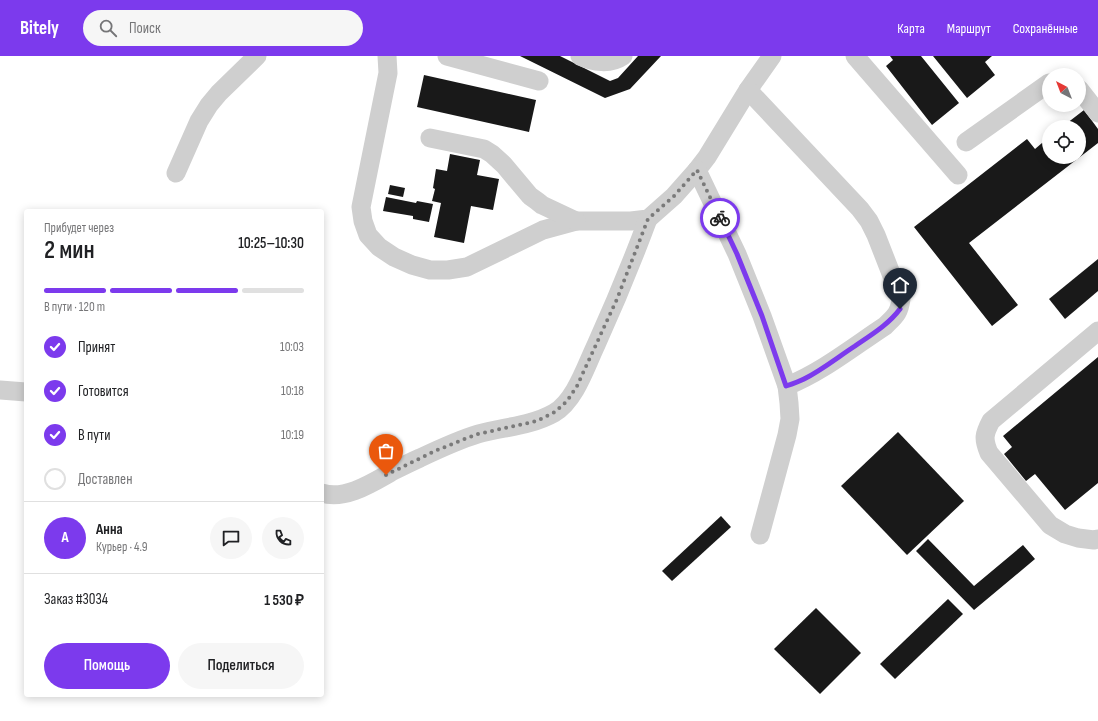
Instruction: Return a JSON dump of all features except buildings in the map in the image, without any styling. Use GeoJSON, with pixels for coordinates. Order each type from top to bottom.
{"type":"FeatureCollection","features":[{"type":"Feature","properties":{"kind":"street"},"geometry":{"type":"LineString","coordinates":[[176,173],[199,121],[209,105],[219,93],[257,56]]}},
{"type":"Feature","properties":{"kind":"street"},"geometry":{"type":"LineString","coordinates":[[387,56],[388,73],[362,207],[363,221],[368,235],[379,247],[394,257],[412,265],[430,270],[448,270],[467,267],[543,230],[576,221],[631,221],[648,219]]}},
{"type":"Feature","properties":{"kind":"street"},"geometry":{"type":"LineString","coordinates":[[447,56],[539,81]]}},
{"type":"Feature","properties":{"kind":"street"},"geometry":{"type":"LineString","coordinates":[[580,56],[591,61],[609,62],[623,56]]}},
{"type":"Feature","properties":{"kind":"street"},"geometry":{"type":"LineString","coordinates":[[324,494],[340,494],[360,489],[399,468],[456,442],[478,434],[537,421],[555,412],[567,401],[577,386],[617,299],[648,219],[674,196],[707,157],[748,90],[772,56]]}},
{"type":"Feature","properties":{"kind":"street"},"geometry":{"type":"LineString","coordinates":[[855,56],[958,175]]}},
{"type":"Feature","properties":{"kind":"street"},"geometry":{"type":"LineString","coordinates":[[966,142],[1042,88]]}},
{"type":"Feature","properties":{"kind":"street"},"geometry":{"type":"LineString","coordinates":[[748,90],[860,209],[869,221],[901,299],[900,309],[884,326],[818,371],[803,380],[786,386]]}},
{"type":"Feature","properties":{"kind":"street"},"geometry":{"type":"LineString","coordinates":[[1086,98],[1098,113]]}},
{"type":"Feature","properties":{"kind":"street"},"geometry":{"type":"LineString","coordinates":[[430,138],[484,149],[504,165],[530,196],[542,205],[576,221]]}},
{"type":"Feature","properties":{"kind":"street"},"geometry":{"type":"LineString","coordinates":[[697,170],[737,254],[762,316],[786,386],[789,403],[790,419],[787,435],[760,535]]}},
{"type":"Feature","properties":{"kind":"street"},"geometry":{"type":"LineString","coordinates":[[1098,331],[991,421],[986,431],[985,443],[989,453],[1050,525],[1065,534],[1078,538],[1098,539]]}},
{"type":"Feature","properties":{"kind":"street"},"geometry":{"type":"LineString","coordinates":[[0,390],[24,392]]}},
{"type":"Feature","properties":{"kind":"way so far"},"geometry":{"type":"LineString","coordinates":[[386,475],[435,451],[478,434],[537,421],[555,412],[567,401],[577,386],[617,299],[648,219],[674,196],[697,170],[720,218]]}},
{"type":"Feature","properties":{"kind":"route"},"geometry":{"type":"LineString","coordinates":[[720,218],[737,254],[762,316],[786,386],[803,380],[818,371],[884,326],[900,309]]}}]}
